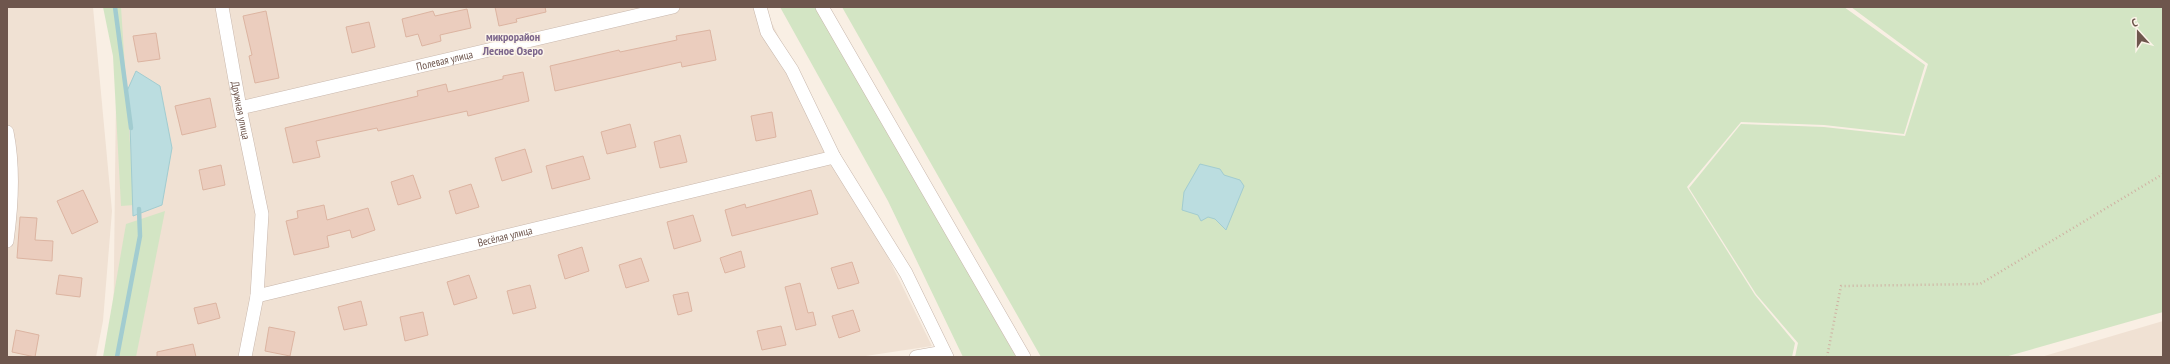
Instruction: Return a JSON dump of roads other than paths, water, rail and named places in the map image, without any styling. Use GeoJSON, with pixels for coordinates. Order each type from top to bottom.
{"type":"FeatureCollection","features":[{"type":"Feature","properties":{"kind":"street","name":"Дружная улица"},"geometry":{"type":"LineString","coordinates":[[222,7],[240,108],[262,214],[257,296]]}},
{"type":"Feature","properties":{"kind":"street","name":"Полевая улица"},"geometry":{"type":"LineString","coordinates":[[240,108],[673,7]]}},
{"type":"Feature","properties":{"kind":"street"},"geometry":{"type":"LineString","coordinates":[[760,7],[767,32],[792,70],[834,157],[906,273],[945,355],[916,357]]}},
{"type":"Feature","properties":{"kind":"street"},"geometry":{"type":"LineString","coordinates":[[822,7],[1024,357]]}},
{"type":"Feature","properties":{"kind":"street"},"geometry":{"type":"LineString","coordinates":[[7,132],[11,154],[10,218],[7,241]]}},
{"type":"Feature","properties":{"kind":"street","name":"Весёлая улица"},"geometry":{"type":"LineString","coordinates":[[257,296],[834,157]]}},
{"type":"Feature","properties":{"kind":"street"},"geometry":{"type":"LineString","coordinates":[[245,357],[257,296]]}},
{"type":"Feature","properties":{"kind":"water"},"geometry":{"type":"Polygon","coordinates":[[[136,71],[160,86],[172,148],[162,205],[133,216],[130,124],[127,91],[136,71]]]}},
{"type":"Feature","properties":{"kind":"water"},"geometry":{"type":"Polygon","coordinates":[[[1200,164],[1220,169],[1224,175],[1240,180],[1244,186],[1226,230],[1215,219],[1208,217],[1201,221],[1198,215],[1182,210],[1184,192],[1200,164]]]}},
{"type":"Feature","properties":{"kind":"waterway"},"geometry":{"type":"LineString","coordinates":[[115,7],[131,128]]}},
{"type":"Feature","properties":{"kind":"waterway"},"geometry":{"type":"LineString","coordinates":[[117,357],[140,236],[139,209]]}},
{"type":"Feature","properties":{"kind":"district","name":"микрорайон Лесное Озеро"},"geometry":{"type":"Point","coordinates":[513,44]}}]}
